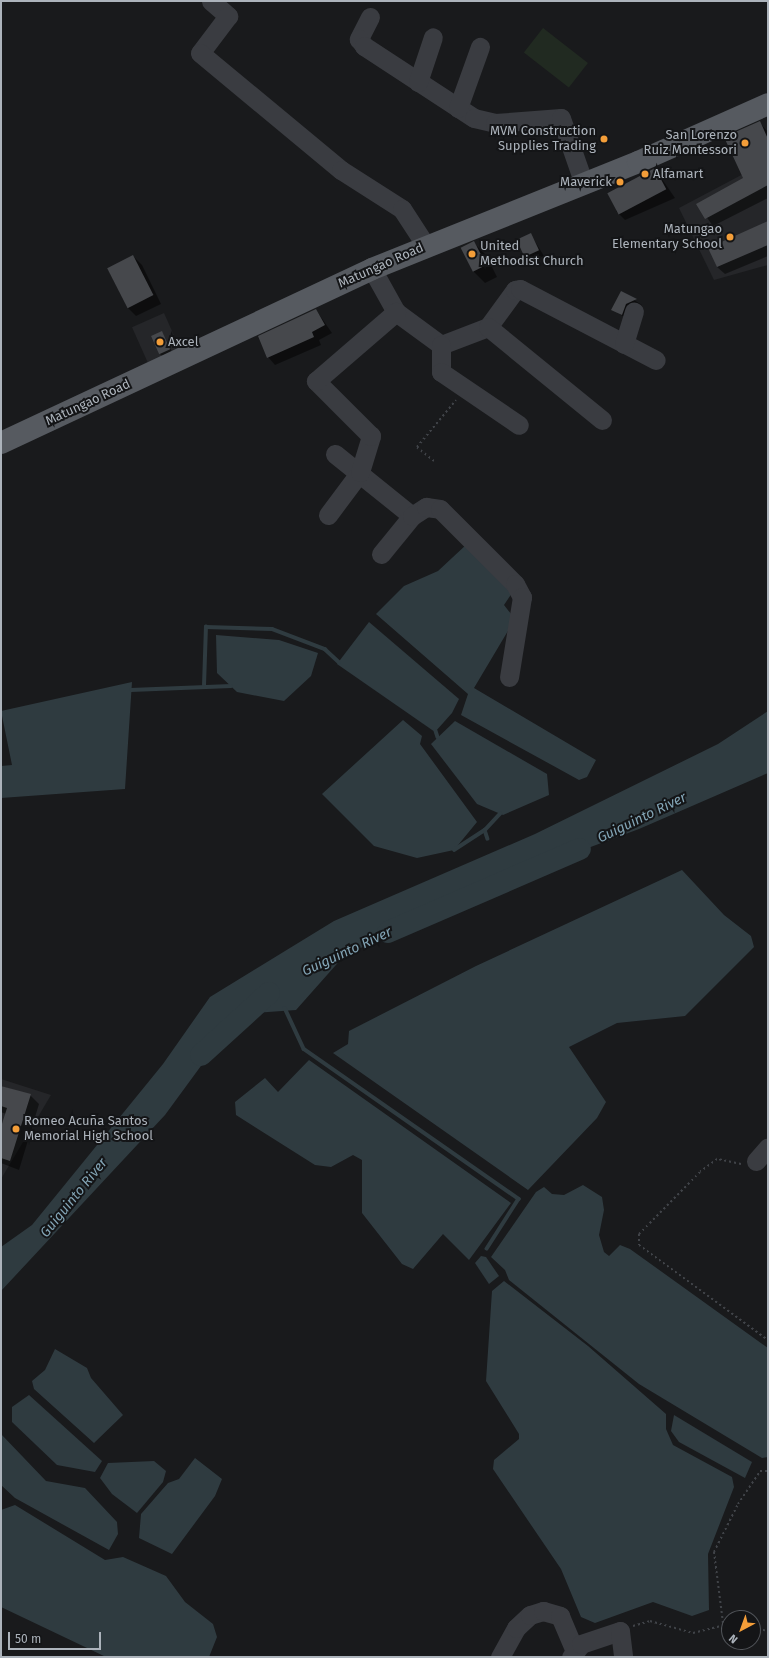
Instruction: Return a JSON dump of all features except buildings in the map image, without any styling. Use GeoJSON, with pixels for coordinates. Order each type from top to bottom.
{"type":"FeatureCollection","features":[{"type":"Feature","properties":{"kind":"main road","name":"Matungao Road"},"geometry":{"type":"LineString","coordinates":[[1,443],[372,268],[584,184],[768,104]]}},
{"type":"Feature","properties":{"kind":"street"},"geometry":{"type":"LineString","coordinates":[[211,1],[228,16],[200,53],[341,170],[402,209],[426,246]]}},
{"type":"Feature","properties":{"kind":"street"},"geometry":{"type":"LineString","coordinates":[[370,17],[359,39],[418,82],[474,118],[495,123],[561,118],[584,184]]}},
{"type":"Feature","properties":{"kind":"street"},"geometry":{"type":"LineString","coordinates":[[418,82],[433,36]]}},
{"type":"Feature","properties":{"kind":"street"},"geometry":{"type":"LineString","coordinates":[[458,108],[480,47]]}},
{"type":"Feature","properties":{"kind":"street"},"geometry":{"type":"LineString","coordinates":[[372,268],[396,312],[441,345]]}},
{"type":"Feature","properties":{"kind":"street"},"geometry":{"type":"LineString","coordinates":[[441,345],[488,327],[515,290],[520,289],[656,360]]}},
{"type":"Feature","properties":{"kind":"street"},"geometry":{"type":"LineString","coordinates":[[328,515],[360,472],[371,436],[316,381],[396,312]]}},
{"type":"Feature","properties":{"kind":"street"},"geometry":{"type":"LineString","coordinates":[[624,344],[634,312]]}},
{"type":"Feature","properties":{"kind":"street"},"geometry":{"type":"LineString","coordinates":[[488,327],[602,420]]}},
{"type":"Feature","properties":{"kind":"street"},"geometry":{"type":"LineString","coordinates":[[441,345],[441,372],[450,380],[468,387],[519,425]]}},
{"type":"Feature","properties":{"kind":"street"},"geometry":{"type":"LineString","coordinates":[[335,454],[360,472],[412,516]]}},
{"type":"Feature","properties":{"kind":"street"},"geometry":{"type":"LineString","coordinates":[[381,554],[412,516],[426,507],[440,509],[515,584],[522,597],[509,677]]}},
{"type":"Feature","properties":{"kind":"street"},"geometry":{"type":"LineString","coordinates":[[756,1161],[768,1147]]}},
{"type":"Feature","properties":{"kind":"street"},"geometry":{"type":"LineString","coordinates":[[500,1657],[516,1628],[530,1615],[543,1611],[560,1616],[573,1653],[620,1631],[623,1657]]}},
{"type":"Feature","properties":{"kind":"path"},"geometry":{"type":"LineString","coordinates":[[434,461],[417,447],[468,387]]}},
{"type":"Feature","properties":{"kind":"path"},"geometry":{"type":"LineString","coordinates":[[756,1161],[740,1164],[717,1159],[639,1234],[639,1245],[768,1340]]}},
{"type":"Feature","properties":{"kind":"path"},"geometry":{"type":"LineString","coordinates":[[721,1610],[714,1552],[738,1504],[760,1471],[768,1471]]}},
{"type":"Feature","properties":{"kind":"path"},"geometry":{"type":"LineString","coordinates":[[620,1631],[650,1621],[693,1633],[708,1632],[721,1624]]}},
{"type":"Feature","properties":{"kind":"shaded area"},"geometry":{"type":"Polygon","coordinates":[[[543,28],[588,63],[569,88],[524,52],[543,28]]]}},
{"type":"Feature","properties":{"kind":"shaded area","name":"Matungao Elementary School"},"geometry":{"type":"Polygon","coordinates":[[[768,161],[768,265],[714,280],[679,208],[768,161]]]}},
{"type":"Feature","properties":{"kind":"shaded area"},"geometry":{"type":"Polygon","coordinates":[[[164,313],[180,349],[148,363],[132,327],[164,313]]]}},
{"type":"Feature","properties":{"kind":"shaded area","name":"Romeo Acuña Santos Memorial High School"},"geometry":{"type":"Polygon","coordinates":[[[1,1079],[51,1095],[1,1179],[1,1079]]]}},
{"type":"Feature","properties":{"kind":"water"},"geometry":{"type":"Polygon","coordinates":[[[467,544],[514,590],[504,605],[515,619],[474,688],[596,760],[587,777],[579,780],[461,715],[468,694],[376,614],[404,586],[438,571],[467,544]]]}},
{"type":"Feature","properties":{"kind":"water"},"geometry":{"type":"Polygon","coordinates":[[[369,622],[459,699],[452,713],[435,732],[337,664],[369,622]]]}},
{"type":"Feature","properties":{"kind":"water"},"geometry":{"type":"Polygon","coordinates":[[[216,635],[279,640],[318,653],[311,676],[284,701],[237,692],[217,673],[216,635]]]}},
{"type":"Feature","properties":{"kind":"water"},"geometry":{"type":"Polygon","coordinates":[[[132,682],[125,789],[1,798],[1,766],[12,765],[1,711],[132,682]]]}},
{"type":"Feature","properties":{"kind":"water"},"geometry":{"type":"Polygon","coordinates":[[[768,711],[768,773],[639,829],[470,892],[343,957],[296,1010],[239,1014],[165,1115],[1,1291],[1,1247],[32,1225],[163,1064],[210,997],[334,921],[535,834],[718,744],[768,711]]]}},
{"type":"Feature","properties":{"kind":"water"},"geometry":{"type":"Polygon","coordinates":[[[403,720],[422,736],[420,744],[477,822],[454,850],[417,858],[374,846],[322,794],[403,720]]]}},
{"type":"Feature","properties":{"kind":"water"},"geometry":{"type":"Polygon","coordinates":[[[455,721],[547,774],[549,795],[503,815],[477,804],[431,744],[455,721]]]}},
{"type":"Feature","properties":{"kind":"water"},"geometry":{"type":"Polygon","coordinates":[[[682,870],[724,915],[751,936],[754,947],[685,1016],[617,1023],[569,1047],[606,1102],[597,1118],[528,1190],[333,1053],[348,1044],[349,1031],[476,966],[682,870]]]}},
{"type":"Feature","properties":{"kind":"water"},"geometry":{"type":"Polygon","coordinates":[[[309,1060],[511,1203],[469,1260],[443,1234],[413,1269],[402,1264],[362,1213],[362,1160],[353,1155],[331,1167],[315,1165],[236,1115],[235,1102],[265,1078],[278,1092],[309,1060]]]}},
{"type":"Feature","properties":{"kind":"water"},"geometry":{"type":"Polygon","coordinates":[[[583,1185],[602,1197],[604,1210],[599,1235],[604,1252],[609,1256],[620,1245],[630,1249],[768,1348],[768,1457],[762,1458],[639,1384],[509,1280],[505,1270],[491,1257],[536,1192],[544,1187],[552,1194],[564,1195],[583,1185]]]}},
{"type":"Feature","properties":{"kind":"water"},"geometry":{"type":"Polygon","coordinates":[[[481,1256],[486,1257],[499,1276],[489,1284],[475,1263],[481,1256]]]}},
{"type":"Feature","properties":{"kind":"water"},"geometry":{"type":"Polygon","coordinates":[[[504,1281],[588,1346],[666,1414],[666,1429],[673,1445],[732,1477],[734,1487],[708,1554],[709,1610],[692,1616],[653,1602],[595,1623],[581,1617],[561,1569],[493,1469],[494,1460],[519,1439],[519,1434],[486,1381],[492,1291],[504,1281]]]}},
{"type":"Feature","properties":{"kind":"water"},"geometry":{"type":"Polygon","coordinates":[[[55,1349],[87,1368],[91,1378],[123,1415],[94,1443],[34,1389],[32,1381],[45,1370],[55,1349]]]}},
{"type":"Feature","properties":{"kind":"water"},"geometry":{"type":"Polygon","coordinates":[[[29,1395],[102,1461],[95,1472],[57,1465],[12,1422],[12,1407],[29,1395]]]}},
{"type":"Feature","properties":{"kind":"water"},"geometry":{"type":"Polygon","coordinates":[[[674,1415],[752,1462],[745,1478],[679,1442],[671,1431],[674,1415]]]}},
{"type":"Feature","properties":{"kind":"water"},"geometry":{"type":"Polygon","coordinates":[[[1,1434],[46,1481],[85,1488],[117,1522],[118,1534],[109,1550],[15,1498],[1,1485],[1,1434]]]}},
{"type":"Feature","properties":{"kind":"water"},"geometry":{"type":"Polygon","coordinates":[[[195,1458],[222,1479],[215,1496],[172,1554],[139,1538],[141,1514],[168,1483],[179,1479],[195,1458]]]}},
{"type":"Feature","properties":{"kind":"water"},"geometry":{"type":"Polygon","coordinates":[[[154,1461],[166,1471],[163,1482],[137,1513],[112,1494],[100,1478],[108,1463],[154,1461]]]}},
{"type":"Feature","properties":{"kind":"water"},"geometry":{"type":"Polygon","coordinates":[[[15,1505],[105,1560],[123,1557],[166,1576],[185,1602],[213,1624],[217,1637],[209,1657],[106,1657],[1,1607],[1,1510],[15,1505]]]}},
{"type":"Feature","properties":{"kind":"waterway"},"geometry":{"type":"LineString","coordinates":[[204,686],[206,627],[272,629],[325,649],[339,662]]}},
{"type":"Feature","properties":{"kind":"waterway"},"geometry":{"type":"LineString","coordinates":[[131,690],[231,686]]}},
{"type":"Feature","properties":{"kind":"waterway"},"geometry":{"type":"LineString","coordinates":[[436,731],[438,737]]}},
{"type":"Feature","properties":{"kind":"waterway"},"geometry":{"type":"LineString","coordinates":[[454,850],[485,830],[500,814]]}},
{"type":"Feature","properties":{"kind":"waterway"},"geometry":{"type":"LineString","coordinates":[[485,830],[488,839]]}},
{"type":"Feature","properties":{"kind":"waterway","name":"Guiguinto River"},"geometry":{"type":"LineString","coordinates":[[388,932],[580,849]]}},
{"type":"Feature","properties":{"kind":"waterway","name":"Guiguinto River"},"geometry":{"type":"LineString","coordinates":[[201,1055],[269,993]]}},
{"type":"Feature","properties":{"kind":"waterway"},"geometry":{"type":"LineString","coordinates":[[285,1008],[304,1049],[519,1199],[487,1249]]}},
{"type":"Feature","properties":{"kind":"place","name":"MVM Construction Supplies Trading"},"geometry":{"type":"Point","coordinates":[604,139]}},
{"type":"Feature","properties":{"kind":"place","name":"San Lorenzo Ruiz Montessori"},"geometry":{"type":"Point","coordinates":[745,143]}},
{"type":"Feature","properties":{"kind":"place","name":"Alfamart"},"geometry":{"type":"Point","coordinates":[645,174]}},
{"type":"Feature","properties":{"kind":"place","name":"Maverick"},"geometry":{"type":"Point","coordinates":[620,182]}},
{"type":"Feature","properties":{"kind":"place","name":"Matungao Elementary School"},"geometry":{"type":"Point","coordinates":[730,237]}},
{"type":"Feature","properties":{"kind":"place","name":"United Methodist Church"},"geometry":{"type":"Point","coordinates":[472,254]}},
{"type":"Feature","properties":{"kind":"place","name":"Axcel"},"geometry":{"type":"Point","coordinates":[160,342]}},
{"type":"Feature","properties":{"kind":"place","name":"Romeo Acuña Santos Memorial High School"},"geometry":{"type":"Point","coordinates":[16,1129]}}]}
